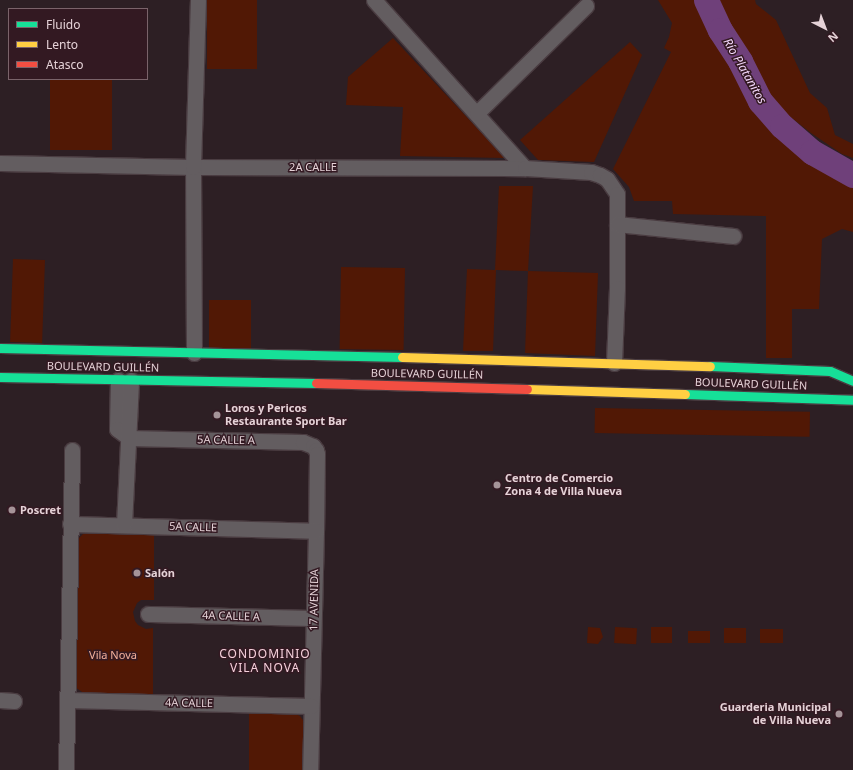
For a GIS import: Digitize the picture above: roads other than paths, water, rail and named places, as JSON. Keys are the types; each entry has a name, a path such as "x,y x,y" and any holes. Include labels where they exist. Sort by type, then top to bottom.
{"street":[{"path":"194,353 193,167 198,0"},
{"path":"374,0 525,168"},
{"path":"477,113 586,6"},
{"name":"2A CALLE","path":"0,163 193,167 525,168 591,172 607,179 617,194 618,224"},
{"path":"614,362 618,224 734,236"},
{"path":"0,348 614,362 830,371 853,381"},
{"name":"BOULEVARD GUILLÉN","path":"0,377 413,385 853,400"},
{"path":"124,380 123,434 127,441 124,525"},
{"name":"5A CALLE A","path":"123,434 303,442 313,446 317,454"},
{"path":"66,770 72,450"},
{"name":"17 AVENIDA","path":"310,770 317,454"},
{"name":"5A CALLE","path":"70,524 316,531"},
{"name":"4A CALLE A","path":"148,614 314,618"},
{"name":"4A CALLE","path":"67,700 311,706"}],"waterway":[{"name":"Río Platanitos","path":"706,0 720,30 740,61 760,101 782,126 812,152 853,175"}],"place":[{"name":"Loros y Pericos Restaurante Sport Bar","path":"217,415"},
{"name":"Centro de Comercio Zona 4 de Villa Nueva","path":"497,485"},
{"name":"Poscret","path":"12,510"},
{"name":"Salón","path":"137,573"},
{"name":"Guarderia Municipal de Villa Nueva","path":"839,714"}],"district":[{"name":"CONDOMINIO VILA NOVA","path":"265,661"}],"park label":[{"name":"Vila Nova","path":"113,655"}]}
